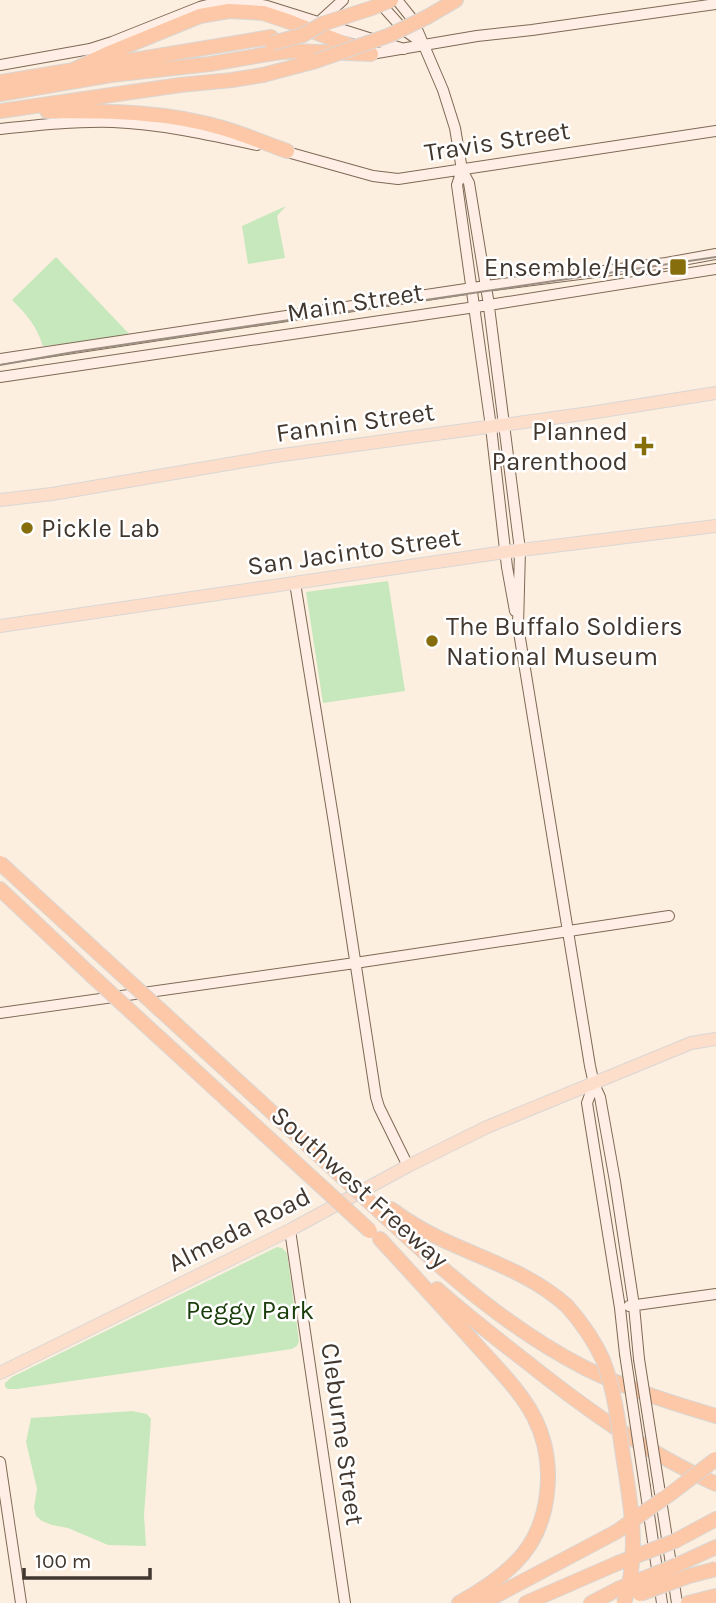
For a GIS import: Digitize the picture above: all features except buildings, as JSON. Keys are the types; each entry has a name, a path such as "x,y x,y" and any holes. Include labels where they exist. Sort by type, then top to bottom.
{"highway":[{"path":"0,82 303,36 321,23 394,0"},
{"path":"0,111 316,61 380,39 427,18 456,0"},
{"path":"75,69 200,16 229,10 263,13 371,54"},
{"path":"111,75 125,66 247,49 271,40"},
{"path":"0,96 111,75 293,51 371,54"},
{"path":"0,96 153,78 263,71"},
{"path":"0,111 119,111 168,116 224,128 287,151"},
{"name":"Southwest Freeway","path":"0,863 350,1184 390,1215 424,1252 470,1290 534,1338 587,1369 677,1405 716,1416"},
{"name":"Southwest Freeway","path":"0,889 375,1235 453,1303 595,1415 655,1454 716,1484"},
{"path":"0,899 91,975"},
{"path":"390,1215 541,1285 567,1306 586,1329 598,1349 610,1380 630,1501 633,1535 631,1573 626,1596"},
{"path":"375,1235 510,1383 533,1416 543,1443 548,1470 546,1498 540,1521 527,1548 516,1562 496,1579 459,1603"},
{"path":"482,1603 617,1532 716,1460"},
{"path":"673,1492 716,1466"},
{"path":"675,1541 716,1519"},
{"path":"526,1603 716,1525"},
{"path":"591,1603 626,1596 677,1565 716,1547"},
{"path":"610,1603 716,1569"},
{"path":"688,1603 716,1596"}],"main road":[{"name":"Fannin Street","path":"0,500 52,494 275,456 716,393"},
{"name":"San Jacinto Street","path":"0,626 505,552 716,526"},
{"name":"Almeda Road","path":"0,1373 290,1230 487,1127 691,1043 716,1039"}],"street":[{"path":"321,23 343,0"},
{"path":"376,0 404,30 423,44"},
{"path":"394,0 413,20 443,90 455,128 462,170 469,183 489,305 505,552 518,619"},
{"path":"0,65 90,49 213,3 249,2 267,6 404,49"},
{"path":"371,54 423,44 716,4"},
{"name":"Travis Street","path":"0,129 72,122 117,122 188,131 287,151 373,176 398,179 716,131"},
{"path":"462,170 457,186 471,288 520,550 518,619 594,1084 600,1097 604,1120 677,1603"},
{"name":"Main Street","path":"0,359 716,254"},
{"name":"Main Street","path":"0,377 716,269"},
{"path":"295,583 379,1107 408,1166"},
{"path":"0,1013 669,916"},
{"path":"594,1084 587,1103 620,1308 662,1603"},
{"name":"Cleburne Street","path":"290,1230 345,1603"},
{"path":"620,1308 716,1294"},
{"path":"0,1462 21,1603"}],"green space":[{"path":"286,206 277,216 285,258 248,264 242,226"},
{"path":"56,257 133,338 43,346 31,321 12,300"},
{"path":"388,581 405,691 323,703 306,592"},
{"name":"Peggy Park","path":"277,1247 287,1253 299,1341 292,1349 17,1389 5,1387 5,1383 12,1377"},
{"path":"132,1411 147,1414 151,1419 144,1515 146,1546 108,1545 68,1528 42,1521 36,1516 34,1507 37,1489 26,1442 31,1418"}],"tram line":[{"path":"0,365 716,257"}],"place":[{"name":"Ensemble/HCC","path":"678,267"},
{"name":"Planned Parenthood","path":"644,446"},
{"name":"Pickle Lab","path":"27,528"},
{"name":"The Buffalo Soldiers National Museum","path":"432,641"}]}
